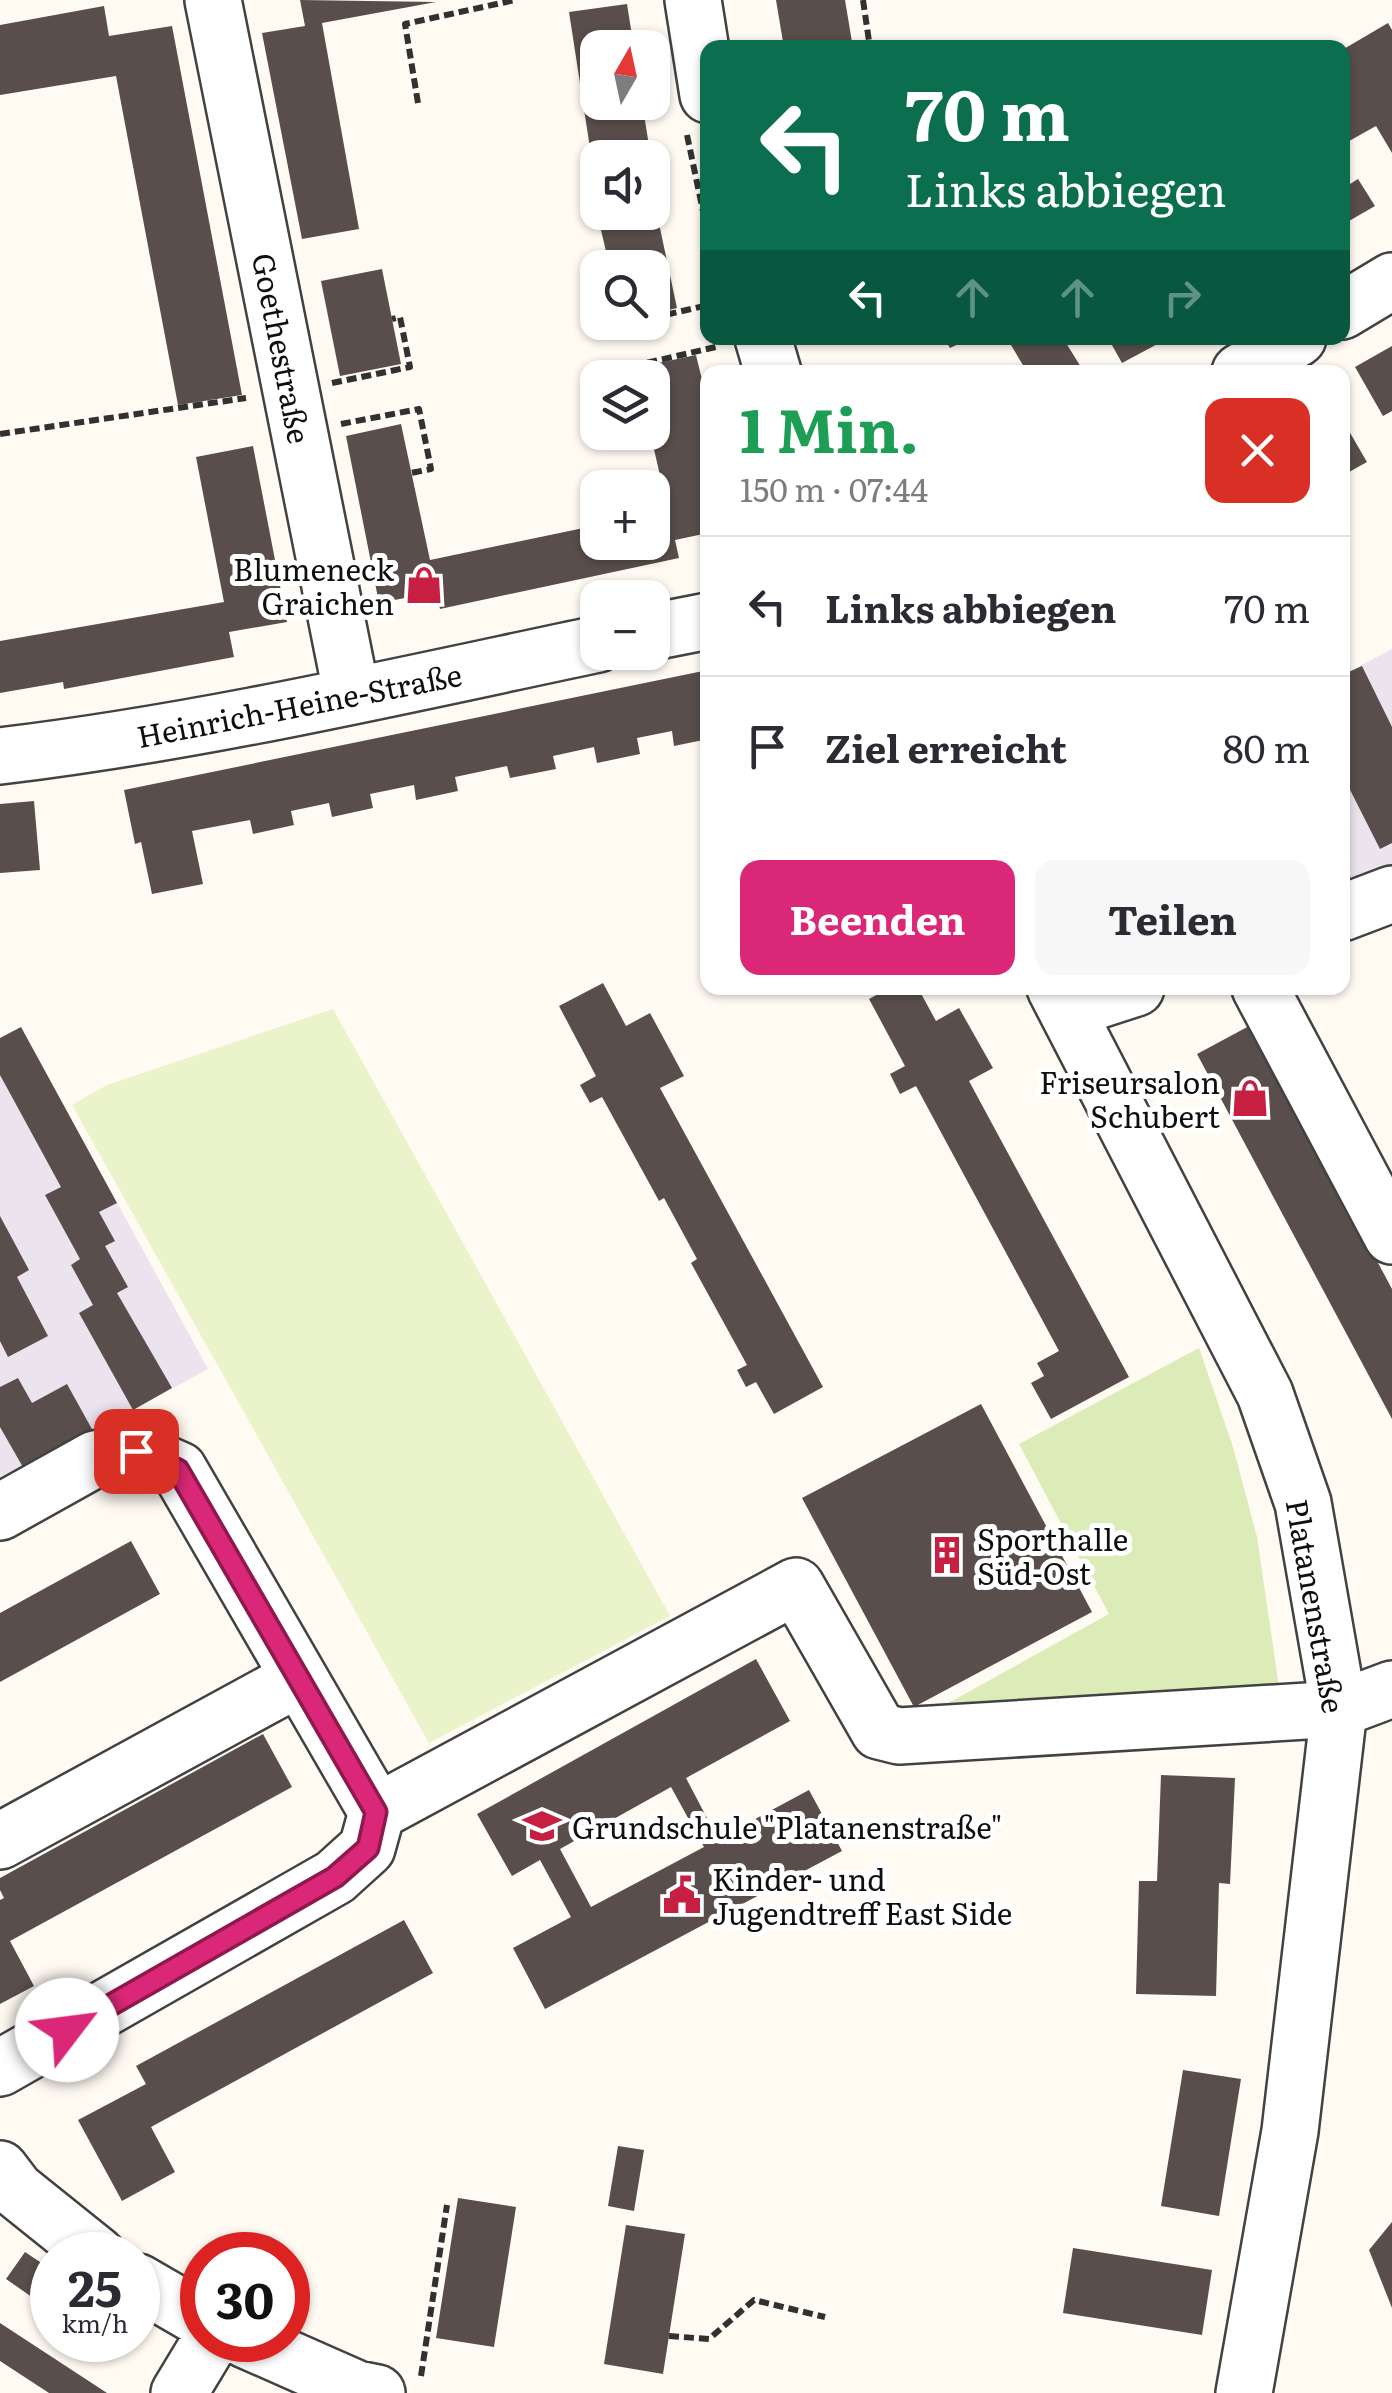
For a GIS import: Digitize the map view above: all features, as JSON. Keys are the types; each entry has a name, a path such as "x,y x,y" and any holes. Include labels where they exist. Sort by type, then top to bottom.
{"street":[{"name":"Goethestraße","path":"213,0 352,696"},
{"path":"693,0 700,44"},
{"path":"1350,306 1392,282"},
{"path":"1252,365 1286,345"},
{"path":"670,628 700,623"},
{"name":"Heinrich-Heine-Straße","path":"0,756 87,746 580,648"},
{"path":"1350,911 1392,894"},
{"path":"1062,999 1089,995"},
{"path":"1264,995 1392,1236"},
{"name":"Platanenstraße","path":"1062,999 1265,1394 1303,1503 1340,1709 1290,2130 1244,2393"},
{"path":"0,1512 95,1459 136,1451 178,1470 376,1812 368,1848 335,1877 0,2068"},
{"path":"376,1812 796,1586 879,1731 899,1736 1340,1709 1392,1689"},
{"path":"0,1841 299,1678"},
{"path":"0,2169 16,2190 69,2232"},
{"path":"179,2393 198,2362"},
{"path":"296,2362 357,2389 399,2386"}],"path":[{"path":"418,103 405,24 515,0"},
{"path":"863,0 869,40"},
{"path":"670,314 700,307"},
{"path":"296,412 410,366 400,317 392,319"},
{"path":"670,363 756,351"},
{"path":"0,434 296,412 419,409 431,468 411,473"},
{"path":"399,2386 448,2204"},
{"path":"669,2336 708,2339 754,2300 825,2317"}],"shaded area":[{"path":"1392,649 1392,873 1350,889 1350,671"},
{"path":"21,1027 208,1369 0,1482 0,1038"}],"green space":[{"path":"333,1009 670,1616 429,1743 72,1105 107,1085"},
{"path":"1199,1348 1233,1447 1257,1537 1280,1694 925,1716 1109,1614 1019,1444"}],"building":[{"path":"300,0 436,2 322,23 359,229 302,239 262,33 305,26"},
{"path":"776,0 845,0 852,40 783,40"},
{"path":"627,4 631,30 580,30 580,83 569,12"},
{"path":"104,6 109,36 172,26 242,395 178,405 116,76 0,95 0,25"},
{"path":"1388,23 1392,30 1392,153 1376,126 1350,141 1350,45"},
{"path":"586,120 645,120 648,140 589,140"},
{"path":"1358,179 1375,206 1350,220 1350,184"},
{"path":"601,230 660,230 665,250 606,250"},
{"path":"382,269 401,364 340,376 321,281"},
{"path":"670,275 677,308 670,310"},
{"path":"1011,345 1067,345 1080,365 1023,365"},
{"path":"1112,345 1156,345 1122,363"},
{"path":"1392,346 1392,411 1383,416 1355,367"},
{"path":"696,355 700,371 700,535 675,540 679,558 670,560 670,470 659,470 654,450 670,450 670,361"},
{"path":"401,424 430,560 580,529 580,560 670,560 440,609 436,592 379,603 346,436"},
{"path":"1350,433 1367,462 1350,472"},
{"path":"253,446 287,622 229,632 234,657 64,689 63,682 0,693 0,641 224,602 196,457"},
{"path":"1362,666 1392,727 1392,843 1380,849 1350,790 1350,671"},
{"path":"700,672 700,741 674,746 672,731 637,738 640,754 597,763 594,747 553,756 556,769 510,778 507,766 455,777 458,791 416,800 414,785 370,794 373,808 332,817 329,803 291,811 294,825 253,834 250,820 192,831 203,884 152,894 141,842 135,844 124,790"},
{"path":"34,801 40,870 0,873 0,804"},
{"path":"603,983 626,1026 650,1013 684,1076 660,1088 823,1387 774,1414 756,1382 746,1387 737,1370 747,1365 691,1263 697,1259 664,1198 659,1201 602,1097 590,1103 580,1085 596,1076 559,1006"},
{"path":"876,995 922,995 936,1021 959,1008 993,1068 969,1081 1129,1377 1051,1419 1031,1383 1044,1376 1037,1363 1059,1351 916,1086 900,1094 890,1074 905,1066 869,999"},
{"path":"1251,1025 1392,1289 1392,1419 1197,1054"},
{"path":"21,1027 117,1203 99,1212 115,1241 105,1246 128,1287 117,1293 172,1388 133,1410 79,1313 93,1305 71,1265 80,1259 45,1195 61,1187 0,1075 0,1038"},
{"path":"0,1216 29,1270 17,1277 48,1336 8,1357 0,1341"},
{"path":"18,1378 32,1403 67,1384 93,1431 24,1469 0,1427 0,1387"},
{"name":"Sporthalle Süd-Ost","path":"981,1404 1092,1612 914,1707 802,1498"},
{"path":"131,1541 160,1594 0,1682 0,1613"},
{"name":"Grundschule \"Platanenstraße\"","path":"756,1659 790,1721 686,1778 718,1839 809,1790 842,1851 545,2009 513,1948 571,1917 540,1860 512,1876 477,1814","holes":["671,1787 704,1847 591,1907 560,1849"]},
{"path":"263,1734 292,1787 10,1941 34,1986 0,2004 0,1900 4,1898 0,1878"},
{"path":"1161,1775 1235,1778 1230,1884 1219,1883 1216,1996 1136,1994 1139,1881 1157,1881"},
{"path":"404,1920 433,1973 151,2127 175,2172 122,2201 78,2120 146,2084 136,2066"},
{"path":"1183,2070 1241,2079 1219,2216 1161,2206"},
{"path":"618,2146 644,2150 634,2211 608,2206"},
{"path":"458,2198 516,2207 494,2347 436,2338"},
{"path":"1392,2222 1392,2308 1369,2250"},
{"path":"626,2225 685,2234 663,2374 604,2364"},
{"path":"1073,2248 1212,2270 1202,2335 1063,2313"},
{"path":"25,2252 30,2255 30,2296 6,2279"},
{"path":"0,2323 30,2343 30,2362 60,2362 107,2393 49,2393 0,2361"}],"place":[{"name":"Blumeneck Graichen","path":"424,585"},
{"name":"Friseursalon Schubert","path":"1250,1098"},
{"name":"Sporthalle Süd-Ost","path":"947,1555"},
{"name":"Grundschule \"Platanenstraße\"","path":"542,1826"},
{"name":"Kinder- und Jugendtreff East Side","path":"682,1895"}],"route":[{"path":"67,2030 335,1877 368,1848 376,1812 178,1470 136,1451"}]}
